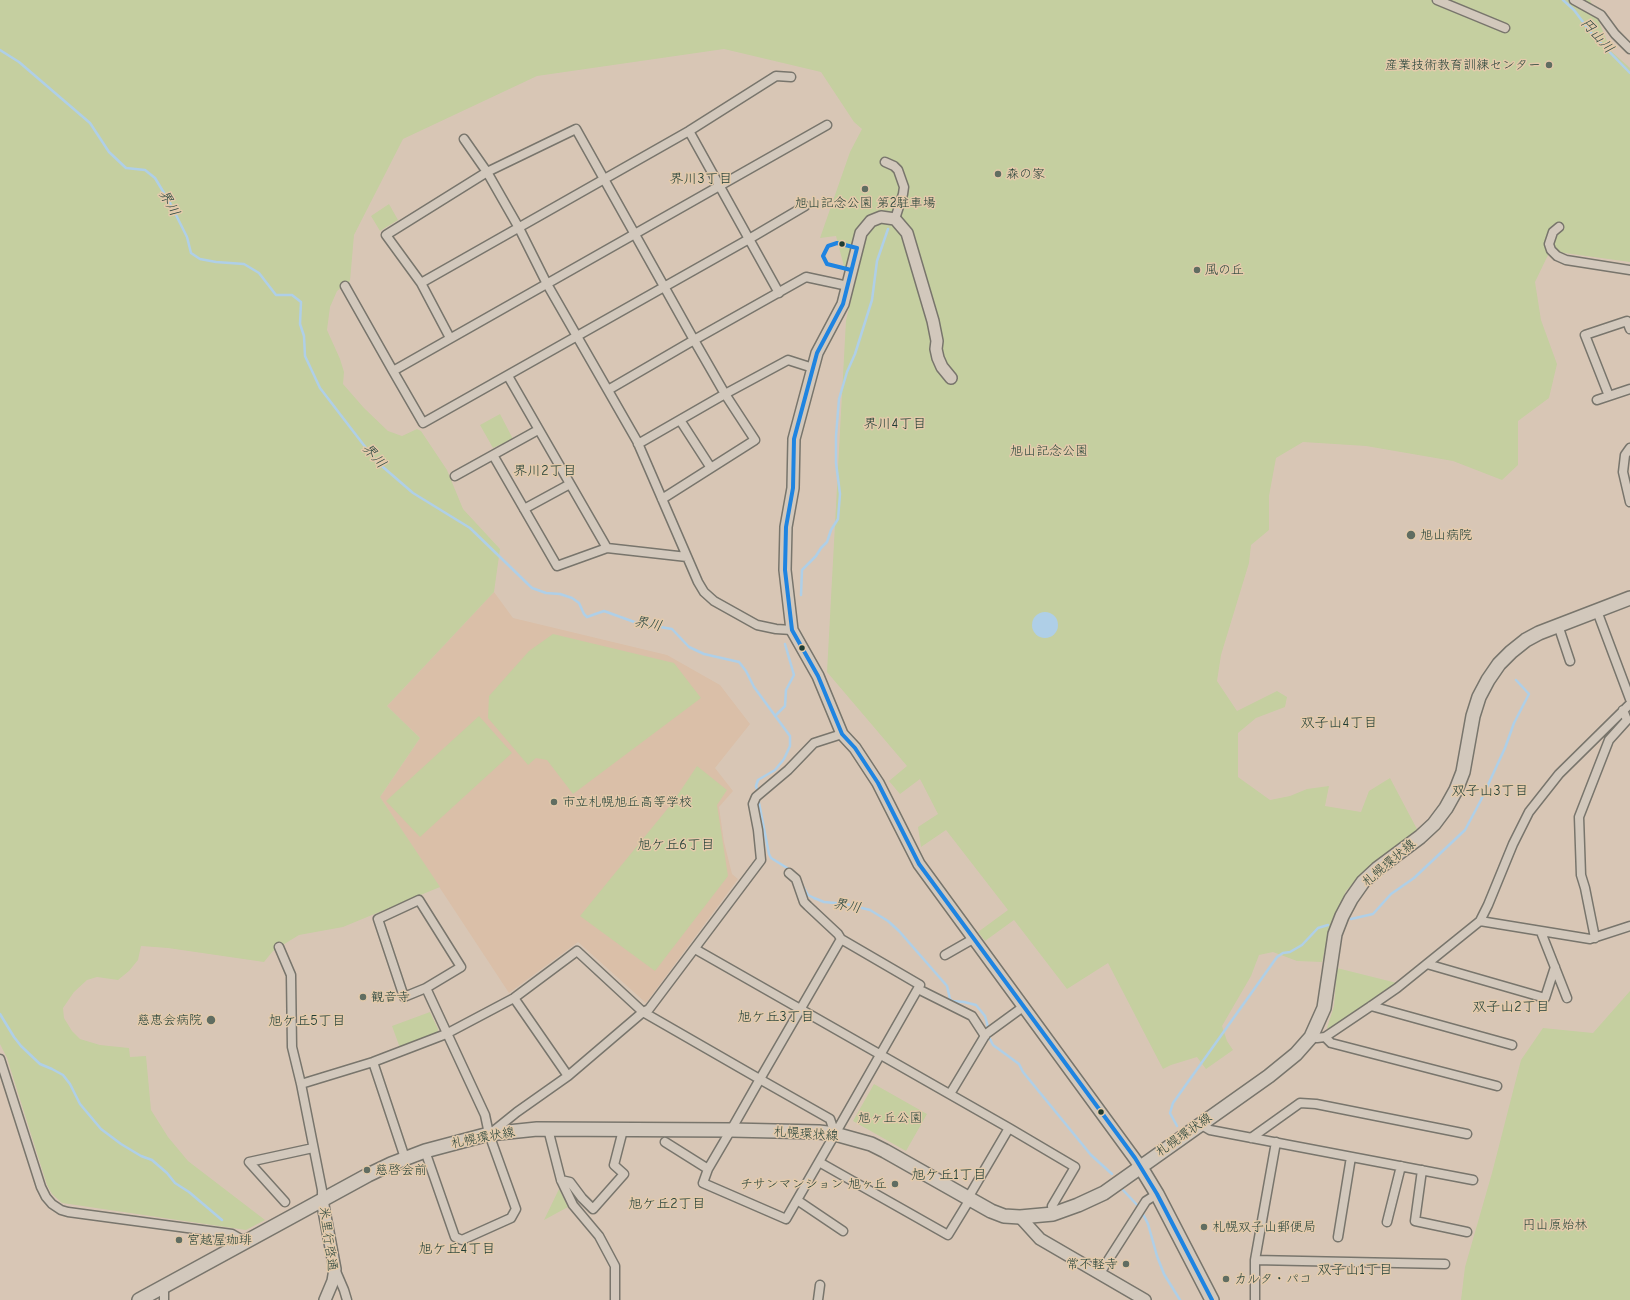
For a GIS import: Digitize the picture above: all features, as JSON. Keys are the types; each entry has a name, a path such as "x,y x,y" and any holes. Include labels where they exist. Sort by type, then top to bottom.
{"main road":[{"name":"札幌環状線","path":"139,1300 368,1175 405,1158 425,1151 489,1134 548,1129 819,1132 855,1139 878,1147 969,1199 1004,1216 1020,1217 1052,1214 1078,1205 1104,1192 1283,1066 1296,1054 1311,1037 1324,1008 1335,934 1351,899 1364,882 1377,869 1420,837 1434,824 1446,808 1456,790 1463,772 1473,716 1479,697 1499,664 1526,640 1558,625 1630,598"},
{"path":"1140,1166 1157,1194 1212,1300"}],"street":[{"path":"1437,0 1506,28"},
{"path":"1574,0 1600,15 1615,34 1630,49"},
{"path":"421,283 689,131 776,76 791,77"},
{"path":"393,371 719,185 828,125"},
{"path":"450,338 421,283 386,235 487,172 576,129 725,394 755,440 662,499"},
{"path":"689,131 779,292"},
{"path":"464,139 487,172 519,228 547,284 638,444 687,557 704,592 714,601 757,625 776,629 792,630"},
{"path":"885,162 894,166 898,170 902,180 903,194 895,219"},
{"path":"345,286 423,423 805,206"},
{"path":"951,378 942,367 938,358 936,349 937,341 933,321 908,233 895,219 881,217 871,221 861,232 843,304 824,339 813,368 794,439 793,488 786,527 785,570 792,630 818,676 842,734 855,748 878,783 919,864 1140,1166"},
{"path":"1559,227 1553,232 1549,244 1551,250 1557,256 1566,260 1630,270"},
{"path":"608,390 806,277 848,286"},
{"path":"1609,396 1585,335 1627,321 1630,329"},
{"path":"638,444 788,360 813,368"},
{"path":"508,376 607,548"},
{"path":"1597,400 1630,389"},
{"path":"680,420 711,468"},
{"path":"455,476 538,430"},
{"path":"1630,448 1625,455 1623,472 1630,502"},
{"path":"493,455 557,566 607,548 687,557"},
{"path":"524,509 570,484"},
{"path":"1597,611 1630,699"},
{"path":"1558,625 1570,661"},
{"path":"1311,1037 1317,1038 1325,1036 1371,1006 1427,964 1480,921 1513,844 1529,812 1559,774 1630,704"},
{"path":"1595,938 1581,875 1579,817 1609,740 1627,720 1623,710"},
{"path":"489,1134 568,1076 643,1012 649,1009 761,860 758,830 753,804 756,797 788,770 814,743 842,734"},
{"path":"789,873 796,880 804,902 838,934 841,939 920,985 786,1219 703,1183 708,1170 841,939"},
{"path":"419,900 461,967 426,988 404,997 378,919 419,900"},
{"path":"1480,921 1541,932 1595,938 1630,926"},
{"path":"1541,932 1567,998"},
{"path":"945,955 973,939"},
{"path":"279,947 291,975 292,1047 301,1084 322,1190 322,1200"},
{"path":"695,949 1075,1167 1052,1206 1052,1214"},
{"path":"301,1084 373,1062 446,1034 514,998 577,951 643,1012 830,1119 835,1134"},
{"path":"1427,964 1545,998 1555,966"},
{"path":"425,1151 455,1237 462,1240 511,1218 516,1209 489,1134 485,1115 446,1034 426,988"},
{"path":"918,989 972,1016 985,1036"},
{"path":"514,998 568,1076"},
{"path":"1371,1006 1512,1045"},
{"path":"950,1094 985,1036 1023,1007"},
{"path":"1325,1036 1331,1043 1497,1086"},
{"path":"0,1059 42,1187 46,1198 52,1204 61,1210 68,1212 232,1234 246,1242"},
{"path":"373,1062 405,1158"},
{"path":"1251,1138 1300,1103 1316,1104 1467,1134"},
{"path":"1200,1124 1210,1130 1472,1180"},
{"path":"819,1162 948,1235 1009,1128"},
{"path":"548,1129 561,1180 573,1206 599,1236 614,1266 615,1300"},
{"path":"561,1180 570,1182 582,1198 593,1209 624,1174 614,1165 623,1130"},
{"path":"665,1142 708,1170"},
{"path":"1255,1300 1255,1260 1276,1142"},
{"path":"285,1202 249,1162 313,1148"},
{"path":"1338,1237 1351,1157"},
{"path":"1387,1222 1401,1166"},
{"path":"1422,1170 1415,1221 1467,1232"},
{"path":"1100,1273 1146,1201 1157,1194"},
{"name":"米里行啓通","path":"322,1200 335,1269 333,1281 325,1300"},
{"path":"797,1200 843,1231"},
{"path":"1020,1217 1040,1239 1145,1300"},
{"path":"1255,1260 1445,1264"},
{"path":"335,1269 347,1300"},
{"path":"818,1300 820,1285"},
{"path":"164,1286 164,1300"}],"shaded area":[{"name":"市立札幌旭丘高等学校","path":"494,592 513,618 667,655 720,685 750,724 715,768 733,791 719,807 724,842 732,874 738,879 646,1003 578,942 509,993 380,797 420,738 387,706"}],"green space":[{"name":"旭山記念公園","path":"0,0 1590,0 1611,51 1630,68 1630,262 1550,251 1535,282 1541,320 1557,364 1549,398 1518,421 1518,465 1502,480 1453,461 1366,446 1303,442 1276,458 1269,496 1269,530 1251,545 1249,563 1221,655 1217,681 1237,711 1277,691 1287,697 1285,707 1256,718 1238,733 1238,777 1270,800 1290,796 1307,789 1329,786 1325,806 1361,812 1369,791 1390,778 1418,831 1369,867 1346,891 1330,927 1322,962 1297,961 1273,952 1259,955 1251,976 1222,1026 1227,1041 1233,1050 1206,1069 1197,1057 1163,1069 1108,963 1067,989 1014,920 985,941 978,932 1008,910 946,830 921,847 918,827 938,814 920,779 900,794 889,781 907,766 827,672 846,320 852,297 836,236 820,238 850,152 862,129 854,122 821,72 724,49 537,76 403,139 354,235 350,281 337,291 330,307 327,330 344,372 343,384 364,408 388,431 402,436 417,429 421,431 447,470 463,509 500,549 494,592 387,706 420,738 380,797 440,887 343,927 299,935 273,951 264,962 168,948 141,946 138,960 129,971 118,980 97,977 87,980 74,992 63,1008 64,1018 72,1031 80,1039 100,1045 129,1048 130,1057 146,1056 151,1110 168,1137 188,1161 265,1220 246,1230 62,1203 52,1194 47,1185 7,1058 0,1044"},
{"path":"389,204 398,220 380,231 371,216"},
{"path":"500,414 513,439 493,448 480,425"},
{"path":"553,634 674,663 701,698 573,794 547,760 536,758 528,765 488,718 489,696 529,651"},
{"path":"479,716 512,753 420,837 386,801"},
{"path":"697,766 727,790 717,805 728,876 655,971 580,916 673,802"},
{"path":"1337,968 1397,983 1329,1030 1327,1028 1334,1006"},
{"name":"円山原始林","path":"1630,991 1630,1300 1461,1300 1465,1267 1492,1173 1521,1060 1543,1028 1593,1033"},
{"path":"430,1012 438,1029 437,1034 400,1048 392,1026"},
{"name":"旭ヶ丘公園","path":"874,1084 927,1114 906,1151 853,1121"},
{"path":"559,1189 568,1207 544,1220"}],"water":[{"path":"1045,612 1054,616 1058,625 1054,634 1045,638 1036,634 1032,625 1036,616"}],"waterway":[{"name":"円山川","path":"1563,0 1574,10 1592,34 1630,73"},
{"name":"界川","path":"0,50 19,62 90,123 109,152 126,168 145,170 155,178 170,203 187,237 191,253 200,259 244,264 259,273 276,295 292,295 301,302 300,324 304,336 305,356 320,388 376,461 413,493 470,528 532,588 546,593 560,594 572,598 579,603 587,617 604,611 637,623 672,629 689,647 704,654 739,662 746,671 754,687 790,736 790,746 784,759 775,770 758,780 756,786 757,789"},
{"path":"801,595 802,570 827,542 831,530 838,519 840,494 836,463 836,436 839,399 872,300 877,261 888,229"},
{"path":"775,716 785,706 786,690 794,675 785,644"},
{"path":"1351,919 1373,914 1391,894 1414,878 1465,830 1481,800 1505,748 1514,723 1529,694 1516,680"},
{"name":"界川","path":"759,803 769,854 771,858 792,871"},
{"name":"界川","path":"802,885 808,895 814,898 824,902 846,904 870,910 888,921 899,931 947,986 950,999 952,1001 976,1005 985,1016 988,1027"},
{"path":"1177,1126 1170,1113 1173,1103 1277,957 1302,945 1318,928 1328,925"},
{"path":"0,1014 21,1046 40,1064 63,1075 70,1084 80,1104 101,1129 121,1144 141,1156 152,1160 167,1173 175,1183 189,1192 222,1220"},
{"name":"界川","path":"989,1037 993,1045 1019,1064 1023,1072 1091,1155 1112,1174"},
{"name":"界川","path":"1123,1190 1138,1206"},
{"name":"界川","path":"1142,1212 1148,1224 1164,1274 1180,1300"}],"transit line":[{"path":"851,270 827,264 823,256 828,246 837,243 857,248 843,304 817,353 794,439 793,488 786,527 785,570 792,630 818,676 842,734 855,748 878,783 919,864 1135,1158 1157,1194 1212,1300"}],"place":[{"name":"産業技術教育訓練センター","path":"1549,65"},
{"name":"森の家","path":"998,174"},
{"name":"旭山記念公園 第2駐車場","path":"865,189"},
{"name":"風の丘","path":"1197,270"},
{"name":"旭山病院","path":"1411,535"},
{"name":"市立札幌旭丘高等学校","path":"554,802"},
{"name":"観音寺","path":"363,997"},
{"name":"慈恵会病院","path":"211,1020"},
{"name":"慈啓会前","path":"367,1170"},
{"name":"チサンマンション 旭ヶ丘","path":"895,1184"},
{"name":"札幌双子山郵便局","path":"1204,1227"},
{"name":"宮越屋珈琲","path":"179,1240"},
{"name":"常不軽寺","path":"1126,1264"},
{"name":"カルタ・パコ","path":"1226,1279"}],"district":[{"name":"界川3丁目","path":"701,179"},
{"name":"界川4丁目","path":"895,424"},
{"name":"界川2丁目","path":"545,471"},
{"name":"双子山4丁目","path":"1339,723"},
{"name":"双子山3丁目","path":"1490,791"},
{"name":"旭ケ丘6丁目","path":"676,845"},
{"name":"双子山2丁目","path":"1511,1007"},
{"name":"旭ケ丘3丁目","path":"776,1017"},
{"name":"旭ケ丘5丁目","path":"307,1021"},
{"name":"旭ケ丘1丁目","path":"949,1175"},
{"name":"旭ケ丘2丁目","path":"667,1204"},
{"name":"旭ケ丘4丁目","path":"457,1249"},
{"name":"双子山1丁目","path":"1355,1270"}]}
